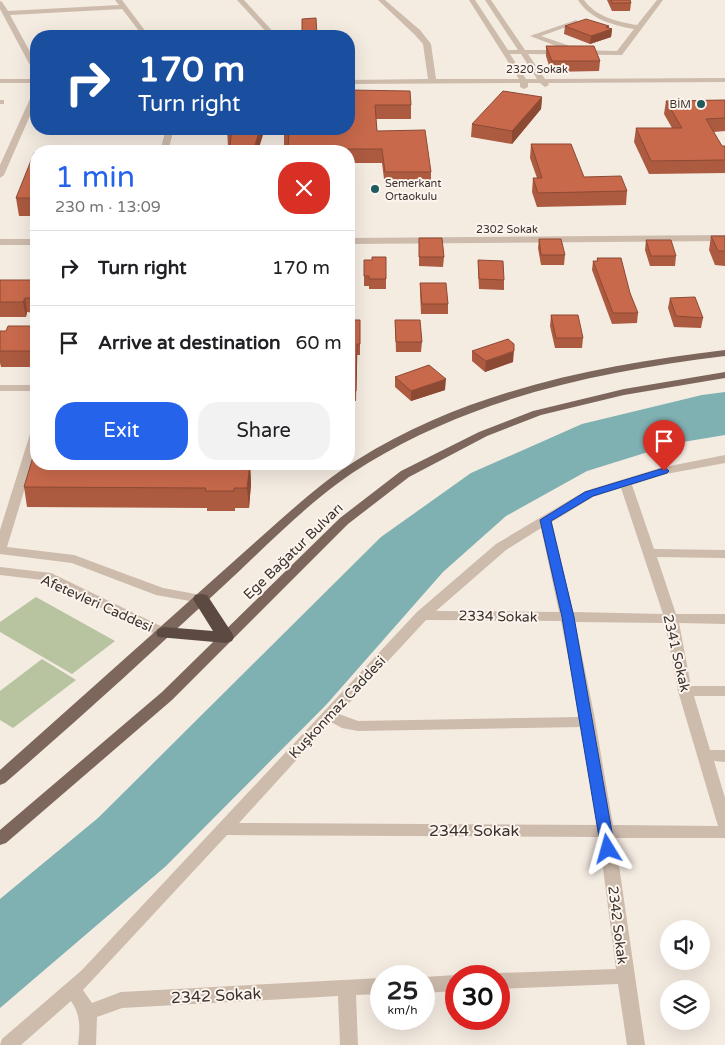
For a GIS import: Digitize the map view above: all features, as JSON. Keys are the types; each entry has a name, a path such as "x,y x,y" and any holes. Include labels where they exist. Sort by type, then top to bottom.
{"highway":[{"path":"201,599 226,637"},
{"path":"164,633 226,637"}],"main road":[{"name":"Ege Bağatur Bulvarı","path":"355,466 426,427 506,396 591,374 690,356 725,352"},
{"name":"Ege Bağatur Bulvarı","path":"0,839 167,696 344,521 405,474 483,434 537,413 624,392 725,375"},
{"name":"Ege Bağatur Bulvarı","path":"0,780 302,508 350,470"}],"street":[{"path":"118,0 141,30"},
{"path":"240,0 268,30"},
{"path":"381,0 417,32 427,44 432,81"},
{"path":"472,0 506,52 524,84"},
{"path":"488,0 543,84"},
{"path":"581,0 584,6 615,24 638,27"},
{"path":"506,52 619,53 649,8 660,0"},
{"path":"0,3 30,58"},
{"path":"6,13 123,7"},
{"path":"576,22 534,36 580,52"},
{"name":"2320 Sokak","path":"543,84 725,80"},
{"path":"0,81 30,81"},
{"name":"2320 Sokak","path":"355,82 432,81 524,84"},
{"name":"2320 Sokak","path":"355,87 543,84 725,87"},
{"path":"0,87 30,87"},
{"path":"0,175 30,108"},
{"name":"2302 Sokak","path":"355,241 725,238"},
{"path":"0,242 30,242"},
{"path":"0,388 30,388"},
{"path":"0,550 30,453"},
{"name":"Kuşkonmaz Caddesi","path":"8,1045 88,975 422,615 501,547 589,494 664,471 725,459"},
{"name":"2341 Sokak","path":"625,483 671,618 685,691 725,824"},
{"name":"2342 Sokak","path":"545,520 568,617 606,831 624,976 636,1045"},
{"name":"Afetevleri Caddesi","path":"0,550 74,560 161,592 201,599"},
{"path":"649,554 725,554"},
{"name":"Afetevleri Caddesi","path":"0,571 46,576 164,633"},
{"name":"2334 Sokak","path":"422,615 725,619"},
{"path":"685,691 725,691"},
{"path":"330,715 338,721 358,726 586,722"},
{"path":"704,755 725,756"},
{"name":"2344 Sokak","path":"224,829 725,832"},
{"name":"2342 Sokak","path":"510,981 624,976"},
{"name":"2342 Sokak","path":"88,1013 121,1000 370,987"},
{"path":"347,988 348,1045"},
{"path":"72,989 83,1002 88,1013 87,1045"}],"green space":[{"path":"36,597 115,641 72,674 0,632 0,622"},
{"path":"42,659 76,680 13,728 0,720 0,691"}],"water":[{"path":"725,392 725,435 677,443 587,471 506,516 443,572 326,705 166,866 0,1008 0,899 98,818 381,537 471,473 582,424 702,395"}],"building":[{"path":"611,0 630,0 631,3 612,3"},
{"path":"316,18 317,30 302,30 302,19"},
{"path":"586,19 609,26 606,27 612,29 591,36 565,26"},
{"path":"546,46 594,46 600,61 552,61"},
{"path":"355,90 410,91 411,105 375,105 377,131 425,130 431,172 385,172 382,149 355,149 355,145 288,145 289,135 355,135"},
{"path":"503,91 542,97 512,131 472,124"},
{"path":"725,100 725,118 706,119 722,146 725,146 725,160 651,161 636,128 682,128 666,101"},
{"path":"231,135 258,135 255,145 230,145"},
{"path":"531,144 571,144 584,177 621,176 627,191 538,193 533,178 542,178"},
{"path":"30,163 30,198 16,198"},
{"path":"711,236 725,236 725,251 718,251"},
{"path":"419,238 442,238 444,257 419,257"},
{"path":"539,239 561,239 565,255 541,255"},
{"path":"646,240 671,240 676,256 651,256"},
{"path":"372,257 386,257 386,279 369,279 369,276 364,276 364,260 372,260"},
{"path":"597,258 621,258 630,293 638,313 613,313 593,261 598,261"},
{"path":"478,260 503,261 504,280 479,279"},
{"path":"0,280 30,280 30,298 25,298 23,302 0,302"},
{"path":"420,283 446,283 448,304 422,304"},
{"path":"695,297 703,318 676,316 670,298"},
{"path":"551,315 578,315 583,338 556,338"},
{"path":"355,320 360,320 360,344 357,344 356,391"},
{"path":"395,320 420,320 422,342 396,342"},
{"path":"8,326 30,326 30,351 0,351 0,331 6,331"},
{"path":"508,339 514,344 514,351 486,361 472,351"},
{"path":"429,365 446,379 411,391 395,377"},
{"path":"30,467 30,470 249,470 247,488 234,488 234,491 205,491 206,488 24,487"}],"place":[{"name":"BİM","path":"701,104"},
{"name":"Semerkant Ortaokulu","path":"375,189"}],"route":[{"path":"608,849 568,617 545,520 589,494 664,471"}]}
